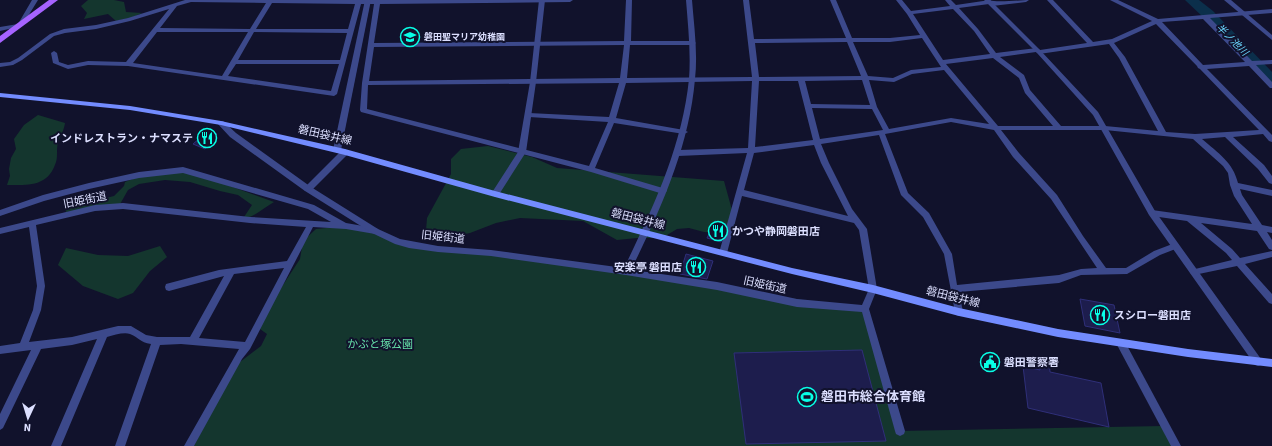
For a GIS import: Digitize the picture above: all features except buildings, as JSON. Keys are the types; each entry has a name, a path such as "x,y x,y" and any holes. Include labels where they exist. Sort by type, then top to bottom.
{"main road":[{"path":"0,40 54,0"},
{"name":"磐田袋井線","path":"0,95 130,108 221,123 341,151 495,194 792,271 873,289 959,312 1058,333 1272,363"}],"street":[{"path":"0,29 20,26 35,0"},
{"path":"0,65 11,64 20,59 52,35 64,31 96,27 130,19 178,2 191,0 377,2 418,0 570,0"},
{"path":"495,194 522,152 529,115 542,0"},
{"path":"591,169 613,120 623,80 627,43 629,0"},
{"path":"626,272 645,233 663,190 678,153 684,132 692,79 690,0"},
{"path":"723,253 751,150 756,79 746,0"},
{"path":"833,0 865,78 905,195 926,215 948,254 959,312"},
{"path":"899,0 911,13 924,36 944,65 996,128 1016,155 1054,197 1104,272"},
{"path":"948,0 976,30 994,56 1022,77 1027,91 1058,128"},
{"path":"911,13 957,8 990,2 1026,0"},
{"path":"1050,0 1091,44"},
{"path":"1114,0 1157,21 1272,140"},
{"path":"1227,0 1272,38"},
{"path":"308,188 341,151 368,1"},
{"path":"128,64 178,2"},
{"path":"224,78 250,31 269,2"},
{"path":"54,53 56,63 68,67 88,63 128,64 334,94 358,2"},
{"path":"377,2 372,45 365,83 363,110 591,169 663,190"},
{"path":"990,2 1087,102 1105,128 1152,212 1258,362"},
{"path":"365,83 801,78 865,78 894,80 911,72 994,56 1110,42 1157,21 1272,11"},
{"path":"1206,17 1272,86"},
{"path":"154,30 350,31"},
{"path":"752,41 890,40 924,36"},
{"path":"1110,42 1122,57 1163,133"},
{"path":"372,45 692,43"},
{"path":"233,62 342,62"},
{"path":"1200,67 1272,62"},
{"path":"801,78 817,142 835,186 863,230 873,289 865,309 900,431"},
{"path":"808,106 874,106"},
{"path":"529,115 613,120 684,132"},
{"path":"678,153 751,150 817,142 950,120 996,128 1105,128 1195,137 1263,132"},
{"path":"221,123 233,135 308,188 375,231"},
{"path":"1227,135 1261,167 1272,181"},
{"path":"1195,137 1226,164 1232,173 1238,196 1272,247"},
{"path":"0,213 43,198 89,186 139,175 183,170 311,207 346,226"},
{"path":"1234,185 1272,193"},
{"path":"740,192 857,221"},
{"name":"旧姫街道","path":"0,231 95,208 123,206 250,220 346,226 375,231 398,242 409,245 491,253 626,272 717,286 797,303 865,309"},
{"path":"1152,212 1272,230"},
{"path":"1188,218 1229,251 1272,300"},
{"path":"23,347 37,310 41,286 32,223"},
{"path":"189,446 239,356 247,346 311,224"},
{"path":"954,289 1059,279 1081,272 1127,271 1157,253 1175,246"},
{"path":"1194,272 1272,254"},
{"path":"169,287 219,273 290,264"},
{"path":"192,341 232,271"},
{"path":"0,350 72,341 104,332 118,330 131,330 144,339 157,341 192,341 247,346"},
{"path":"56,446 104,332"},
{"path":"120,446 157,341"},
{"path":"1121,343 1176,446"},
{"path":"0,425 38,345"}],"green space":[{"path":"88,0 114,0 124,2 126,12 142,13 116,21 108,14 84,19 87,13 81,6"},
{"path":"38,115 65,123 58,143 57,160 48,176 37,183 7,185 10,176 9,169 11,158 16,149 14,139 24,125"},
{"path":"488,146 532,157 557,168 724,181 735,221 734,234 704,232 689,228 677,229 662,238 617,240 583,221 520,218 496,223 470,233 441,239 426,231 427,218 451,174 451,159 461,149"},
{"path":"179,171 194,173 274,202 242,220 252,205 238,195 190,182 165,180 139,184 128,190 119,206 66,212 65,208 114,196 124,186 125,182 146,174"},
{"name":"かぶと塚公園","path":"346,226 393,239 403,244 600,268 727,289 865,309 900,431 1163,426 1174,446 194,446 236,365 261,346 267,334 260,329 264,314 300,259 303,241 316,229"},
{"path":"160,246 167,257 150,271 133,293 118,299 83,286 58,265 66,248 98,255 128,256"}],"waterway":[{"name":"半ノ池川","path":"1191,0 1208,14 1272,80"}],"place":[{"name":"磐田聖マリア幼稚園","path":"410,37"},
{"name":"インドレストラン・ナマステ","path":"207,138"},
{"name":"かつや静岡磐田店","path":"718,231"},
{"name":"安楽亭 磐田店","path":"696,267"},
{"name":"スシロー磐田店","path":"1100,315"},
{"name":"磐田警察署","path":"990,362"},
{"name":"磐田市総合体育館","path":"807,397"}]}
